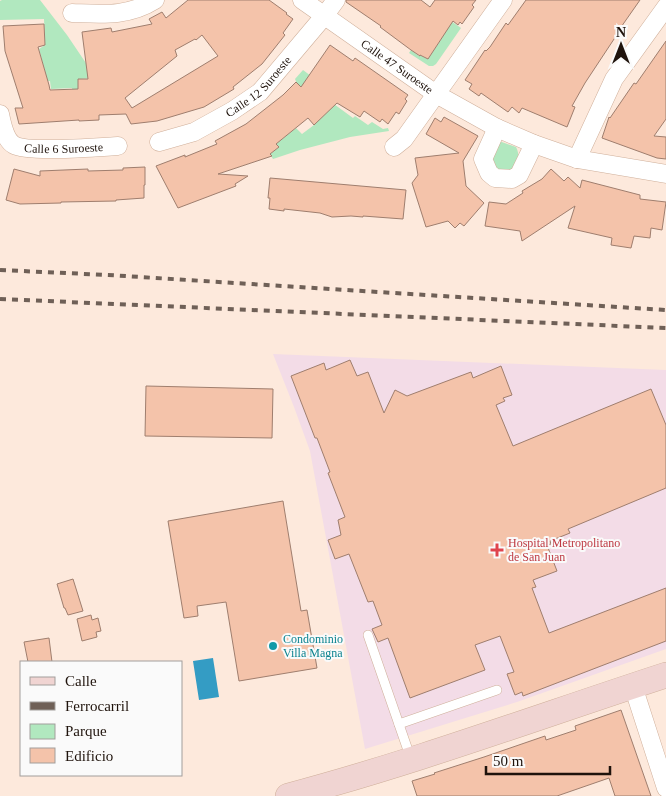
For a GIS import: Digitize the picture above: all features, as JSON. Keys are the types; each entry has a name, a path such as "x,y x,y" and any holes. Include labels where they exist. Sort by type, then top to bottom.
{"main road":[{"path":"288,796 495,733 666,675"}],"street":[{"path":"72,13 109,14 127,12 146,6 155,0"},
{"name":"Calle 47 Suroeste","path":"302,0 436,94 497,128 576,159 666,174"},
{"name":"Calle 12 Suroeste","path":"158,142 194,132 232,111 260,92 336,0"},
{"path":"394,147 404,140 503,0"},
{"path":"576,159 614,79 666,7"},
{"name":"Calle 6 Suroeste","path":"0,114 5,134 14,145 30,149 118,146"},
{"path":"497,128 483,159 489,173 495,178 512,179 519,175 534,144"},
{"path":"633,686 666,788"}],"lane":[{"path":"368,635 412,759"},
{"path":"399,724 497,690"}],"shaded area":[{"name":"Hospital Metropolitano de San Juan","path":"273,354 666,370 666,649 517,702 365,749 310,451"}],"green space":[{"path":"40,0 67,35 96,78 78,79 79,119 73,119 72,88 51,89 50,81 36,82 36,79 46,75 39,49 45,45 44,19 0,20 0,1"},
{"path":"438,12 461,28 436,64 429,66 409,53 411,50 419,56 428,59 442,38"},
{"path":"303,70 311,76 327,99 353,118 355,116 368,125 372,122 383,129 388,128 389,131 350,137 273,159 270,154 279,147 276,144 296,128 302,134 314,125 295,79"},
{"path":"499,141 516,147 518,154 517,162 512,171 504,174 491,165 495,147"}],"water":[{"path":"213,658 219,697 199,700 193,661"}],"building":[{"path":"188,0 269,0 293,19 283,33 285,35 262,64 233,87 234,89 204,107 157,121 131,124 126,114 99,115 99,120 19,124 15,108 23,108 5,51 3,26 44,24 45,45 38,47 50,90 78,89 78,79 88,79 82,32 111,28 112,32 152,24 149,19 162,12 166,18","holes":["202,35 218,56 132,108 125,98 177,56 175,50"]},
{"path":"346,0 421,0 430,7 435,0 476,0 472,5 474,7 462,24 460,22 458,25 453,21 428,59 411,50 346,2"},
{"path":"526,0 640,0 585,83 572,106 575,107 567,127 522,108 519,113 512,107 508,112 481,93 479,96 469,89 472,84 465,80 485,50 490,47 506,23 508,25"},
{"path":"666,41 666,119 654,136 666,137 666,159 657,158 602,138 609,117 634,83 636,84"},
{"path":"330,45 353,61 355,58 408,95 405,99 407,101 399,114 396,112 388,124 382,119 380,122 364,111 360,117 337,103 314,125 308,118 276,144 279,147 270,154 272,156 218,174 248,176 235,184 236,186 178,208 156,166 217,144 215,141 246,124 283,95 296,82 301,87"},
{"path":"444,117 478,136 463,161 466,186 484,203 464,226 460,223 455,228 448,221 426,227 412,183 418,175 415,158 459,153 426,134 435,118 441,122"},
{"path":"145,167 144,198 116,201 20,204 6,200 14,169 40,176 40,171 123,170 123,168"},
{"path":"551,169 564,181 568,177 580,188 582,180 640,195 640,199 666,202 662,230 651,228 650,238 634,236 631,248 611,245 612,238 568,228 575,206 522,241 520,231 485,226 489,202 506,204 523,193 522,191 542,179"},
{"path":"270,178 406,190 403,219 363,216 332,217 320,213 269,209"},
{"name":"Hospital Metropolitano de San Juan","path":"350,360 357,376 368,372 384,413 395,390 407,396 471,372 473,378 501,366 512,395 503,398 505,401 496,405 513,446 651,389 666,425 666,488 568,529 570,533 550,541 551,544 547,545 557,571 533,580 536,587 532,588 549,633 666,588 666,641 523,696 522,692 515,695 507,674 514,672 500,636 475,645 485,670 410,698 388,638 378,642 372,629 382,625 373,601 368,602 349,554 335,559 328,540 341,535 338,520 345,517 317,438 315,438 291,376 324,363 326,370"},
{"path":"146,386 273,389 272,438 145,436"},
{"path":"283,501 301,611 307,610 317,668 239,681 226,602 197,606 198,616 184,618 168,521"},
{"path":"73,579 83,611 68,615 57,584"},
{"path":"91,615 92,620 98,618 101,631 96,632 97,637 82,641 77,619"},
{"path":"49,638 52,661 28,661 24,642"},
{"path":"621,710 651,796 615,796 609,778 557,796 417,796 412,781 545,736 546,740 576,730 575,726"}],"railway":[{"path":"0,270 666,310"},
{"path":"0,299 666,328"}],"place":[{"name":"Hospital Metropolitano de San Juan","path":"497,550"},
{"name":"Condominio Villa Magna","path":"273,646"}]}
